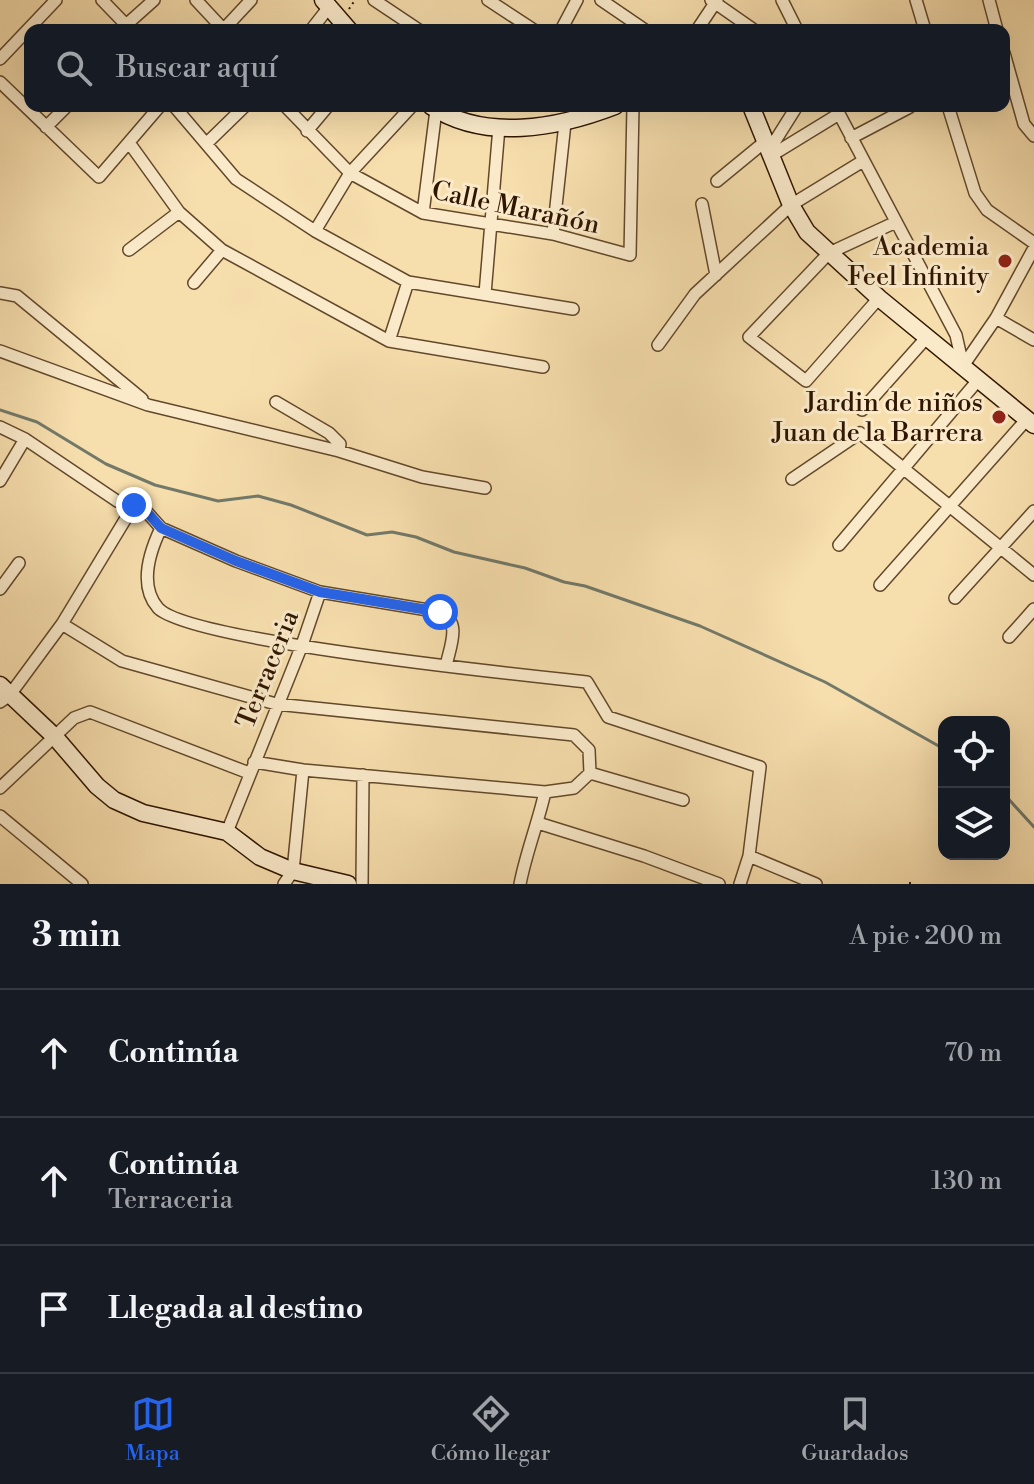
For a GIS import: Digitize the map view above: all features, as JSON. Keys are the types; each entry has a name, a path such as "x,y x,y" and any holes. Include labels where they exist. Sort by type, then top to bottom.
{"street":[{"path":"33,24 56,0"},
{"path":"102,0 126,24"},
{"path":"132,24 154,0"},
{"path":"196,0 218,24"},
{"path":"229,24 251,0"},
{"path":"374,0 410,24"},
{"path":"488,0 525,24"},
{"path":"564,24 577,0"},
{"path":"601,0 636,24"},
{"path":"782,0 794,24"},
{"path":"916,0 923,24"},
{"path":"989,0 995,24"},
{"path":"701,24 714,1 746,24"},
{"path":"314,24 326,4 344,24"},
{"path":"0,59 24,34"},
{"path":"1010,74 1024,124 1034,136"},
{"path":"0,82 24,105"},
{"path":"31,112 99,177 155,112"},
{"path":"46,127 61,112"},
{"path":"179,112 236,179 315,231 408,282 573,309"},
{"path":"207,143 239,112"},
{"name":"Calle Marañón","path":"290,112 350,173 423,213 553,234 630,255 633,112"},
{"path":"307,131 323,112"},
{"path":"315,231 350,173 406,112"},
{"path":"423,213 433,112"},
{"path":"442,112 467,123 499,127 565,123 597,112"},
{"path":"754,112 791,205 807,232 879,298 1030,422 880,585"},
{"path":"770,148 793,112"},
{"path":"717,181 833,112"},
{"path":"838,112 956,335 963,366"},
{"path":"851,138 900,112"},
{"path":"950,112 975,193 987,210 1034,245 996,318 963,366"},
{"path":"553,234 565,123"},
{"path":"485,294 499,127"},
{"path":"130,144 179,212 222,250 389,341 543,367"},
{"path":"658,345 695,294 791,205 863,161"},
{"path":"702,204 716,275"},
{"path":"129,250 179,212"},
{"path":"879,298 806,381 749,337 829,253 896,222"},
{"path":"194,283 222,250"},
{"path":"389,341 408,282"},
{"path":"0,293 17,296 148,405"},
{"path":"996,318 1034,340"},
{"path":"862,410 927,337"},
{"path":"0,351 148,405 339,451 422,477 485,488"},
{"path":"839,545 979,379"},
{"path":"276,402 329,433 340,444 339,451"},
{"name":"Terraceria","path":"0,427 25,439 117,501 145,510 161,528 236,561 320,592 227,832"},
{"path":"792,479 860,433 1034,575"},
{"path":"0,481 25,439"},
{"path":"134,505 62,624 3,694 55,737 97,786 114,800 143,813 227,832 288,878 348,884"},
{"path":"955,598 1034,511"},
{"path":"161,528 150,551 148,584 158,608 169,616 219,630 302,645 587,682 608,717 760,767 749,856 740,884"},
{"path":"0,589 19,563"},
{"path":"320,592 440,612 450,617 454,623 446,666"},
{"path":"1009,637 1034,609"},
{"path":"0,788 83,713 97,712 251,768 545,792 574,788 590,773 589,750 574,735 276,704 122,661 62,624"},
{"path":"288,878 303,770"},
{"path":"590,773 683,800"},
{"path":"362,884 363,775"},
{"path":"520,884 545,792"},
{"path":"0,816 82,884"},
{"path":"538,823 644,856 719,884"},
{"path":"749,856 816,884"}],"waterway":[{"path":"0,410 37,422 106,464 155,485 218,501 258,496 291,505 367,535 392,532 416,537 454,552 585,586 700,626 825,682 938,746"},
{"path":"1010,801 1034,827"}],"place":[{"name":"Academia Feel Infinity","path":"1005,261"},
{"name":"Jardin de niños Juan de la Barrera","path":"999,417"}],"route":[{"path":"134,505 145,510 161,528 236,561 320,592 440,612"}]}
